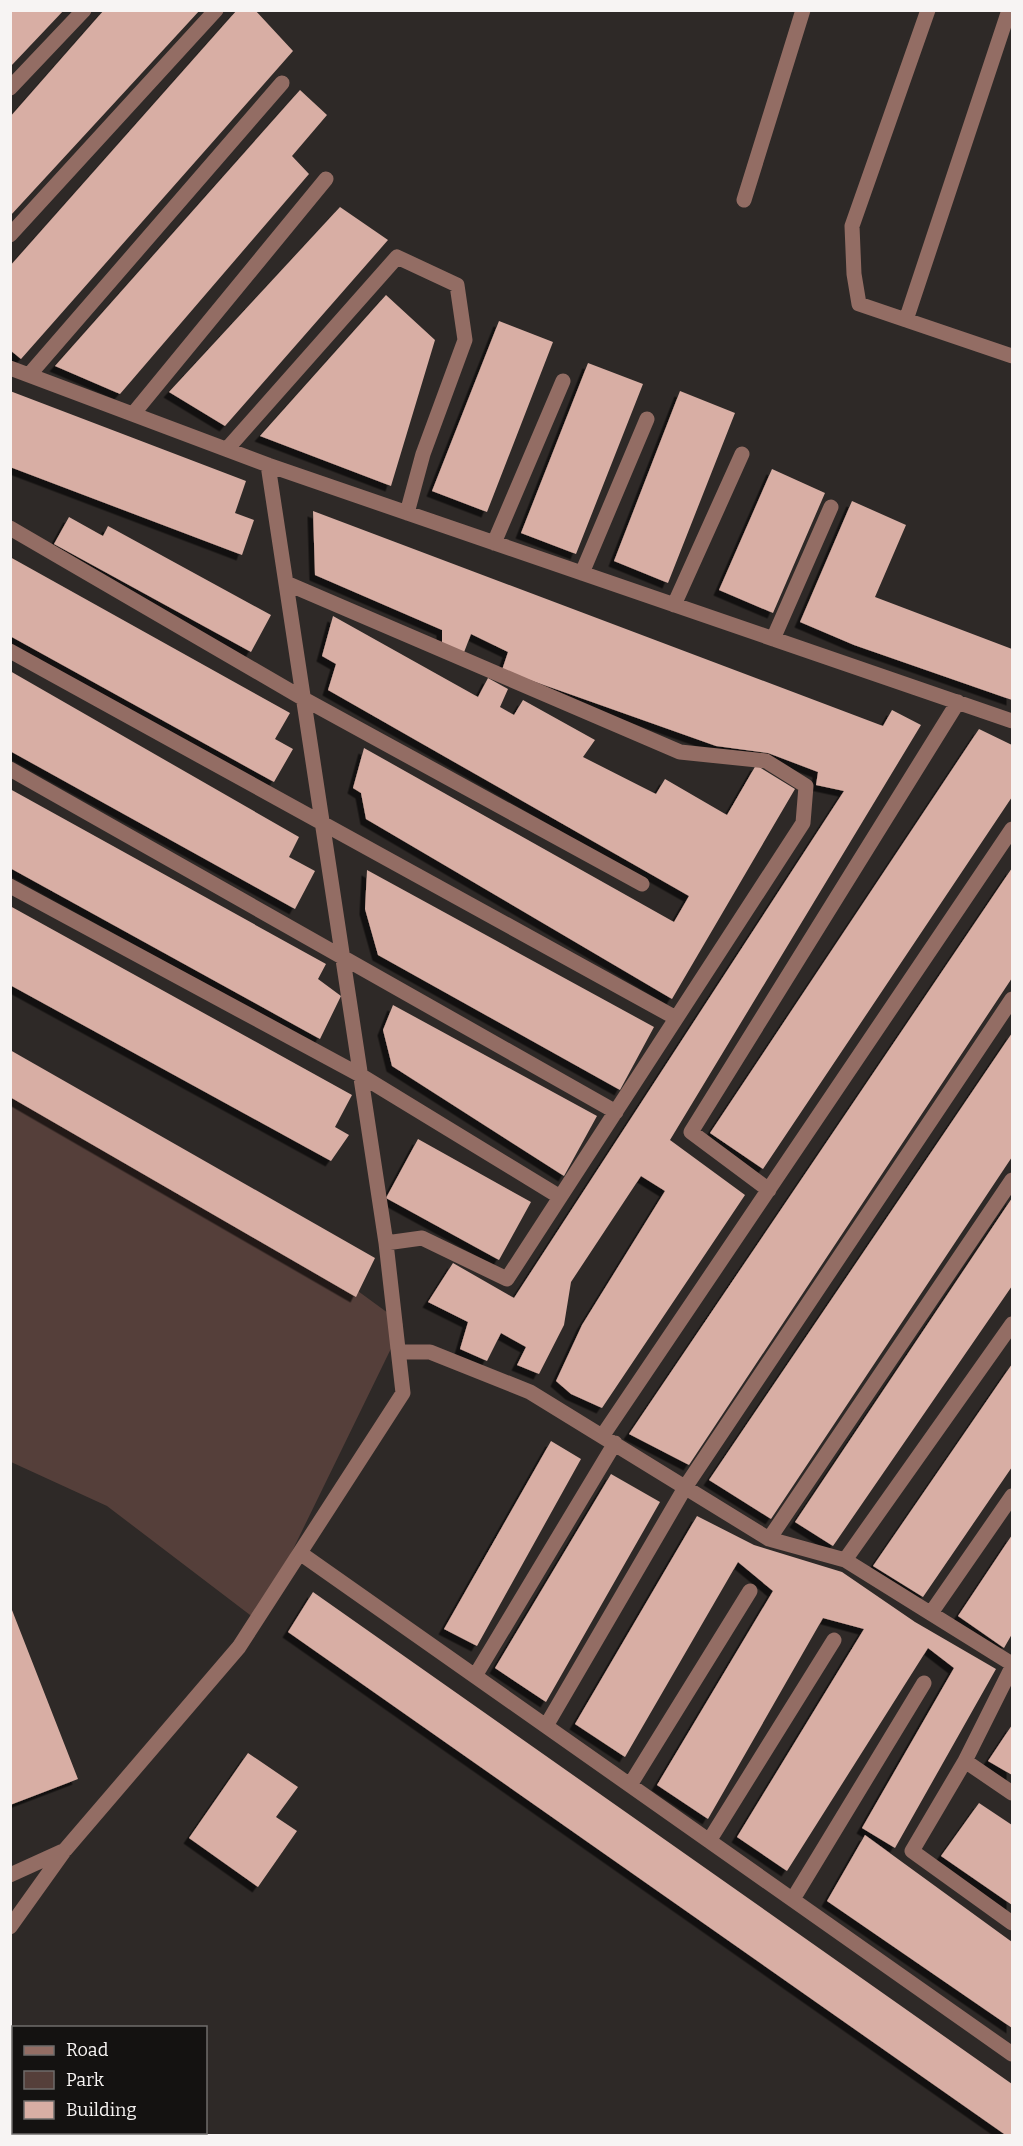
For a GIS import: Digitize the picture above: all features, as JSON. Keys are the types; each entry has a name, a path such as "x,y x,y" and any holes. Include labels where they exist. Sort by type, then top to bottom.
{"lane":[{"path":"10,88 84,10"},
{"path":"10,235 216,10"},
{"path":"744,200 803,10"},
{"path":"928,10 852,226 854,274 859,304 1012,356"},
{"path":"906,320 1009,10"},
{"path":"29,375 282,83"},
{"path":"133,414 326,179"},
{"path":"227,450 397,257 458,285 465,340 423,454 407,513"},
{"path":"10,368 268,465 1012,721"},
{"path":"494,543 563,381"},
{"path":"582,573 647,420"},
{"path":"674,605 742,454"},
{"path":"10,1927 65,1850 239,1647 403,1393 386,1242 268,465"},
{"path":"773,639 831,507"},
{"path":"10,528 304,699 642,884"},
{"path":"286,583 680,752 766,760 806,786 803,823 507,1279 423,1238 386,1242"},
{"path":"10,651 676,1018"},
{"path":"770,1190 691,1132 958,702"},
{"path":"10,769 616,1112"},
{"path":"475,1676 609,1439 770,1190 1012,829"},
{"path":"10,886 360,1075 560,1197"},
{"path":"546,1726 686,1486 1012,999"},
{"path":"769,1539 1012,1179"},
{"path":"845,1560 1012,1324"},
{"path":"399,1352 430,1352 530,1392 769,1539 845,1560 1012,1665 965,1761 912,1851 1012,1923"},
{"path":"931,1613 1012,1496"},
{"path":"300,1553 1012,2054"},
{"path":"630,1785 750,1591"},
{"path":"709,1841 834,1640"},
{"path":"793,1899 924,1683"},
{"path":"965,1761 1012,1793"},
{"path":"10,1875 65,1850"}],"green space":[{"path":"11,1086 168,1152 403,1324 258,1621 107,1506 11,1462"}],"building":[{"path":"10,10 64,10 10,67"},
{"path":"104,10 200,10 10,216 10,117"},
{"path":"237,10 255,10 293,51 21,359 10,350 10,266"},
{"path":"300,90 327,115 292,156 309,174 120,394 55,366"},
{"path":"340,207 388,240 225,426 169,392"},
{"path":"386,295 435,340 391,486 260,436"},
{"path":"499,321 553,342 487,512 432,491"},
{"path":"588,363 643,384 576,554 521,533"},
{"path":"10,391 246,481 235,513 254,520 242,555 10,467"},
{"path":"680,391 735,413 668,583 614,561"},
{"path":"772,469 825,493 773,613 719,590"},
{"path":"852,501 906,525 875,597 1012,649 1012,700 854,645 800,622"},
{"path":"313,511 883,726 892,710 921,725 670,1140 745,1195 602,1408 571,1394 556,1381 582,1325 665,1191 641,1176 571,1282 564,1325 539,1374 517,1365 526,1347 501,1333 487,1361 460,1349 468,1322 428,1302 453,1263 514,1298 844,791 816,785 818,772 768,753 716,746 502,670 508,652 471,634 463,655 442,646 442,630 315,575"},
{"path":"69,517 103,536 108,526 271,615 251,652 54,544"},
{"path":"10,557 290,713 275,739 293,749 274,782 10,636"},
{"path":"333,616 478,697 488,678 508,689 500,707 514,715 523,700 595,740 583,757 656,794 665,779 727,815 756,765 795,789 672,999 366,819 361,793 353,788 364,748 674,922 689,896 328,690 336,664 322,656"},
{"path":"10,671 299,837 289,857 315,871 295,909 10,751"},
{"path":"979,729 1012,745 1012,797 763,1169 710,1133"},
{"path":"10,789 326,964 318,979 341,996 320,1039 10,868"},
{"path":"1012,868 1012,978 689,1465 629,1434"},
{"path":"367,870 654,1027 620,1090 378,955 365,909"},
{"path":"10,906 352,1095 335,1127 349,1135 331,1161 10,985"},
{"path":"393,1005 597,1116 564,1176 392,1066 383,1030"},
{"path":"1012,1033 1012,1157 771,1519 709,1480"},
{"path":"10,1050 375,1258 356,1297 10,1097"},
{"path":"418,1139 531,1202 499,1260 386,1198"},
{"path":"1012,1198 1012,1286 833,1546 795,1522"},
{"path":"1012,1364 1012,1467 923,1597 873,1566"},
{"path":"551,1441 581,1459 477,1646 444,1629"},
{"path":"611,1474 660,1502 546,1702 495,1668"},
{"path":"697,1516 754,1545 842,1572 915,1622 996,1669 895,1848 862,1828 954,1668 928,1648 787,1871 737,1837 864,1629 823,1618 708,1819 657,1785 773,1591 738,1562 625,1757 575,1724"},
{"path":"1012,1535 1012,1634 1004,1648 958,1616"},
{"path":"313,1592 1012,2084 1012,2136 1007,2136 288,1632"},
{"path":"10,1605 78,1779 10,1805"},
{"path":"1012,1725 1012,1775 988,1761"},
{"path":"248,1753 298,1787 276,1817 297,1831 258,1887 189,1838"},
{"path":"979,1803 1012,1825 1012,1905 941,1856"},
{"path":"865,1835 1012,1942 1012,2028 827,1901"}]}
